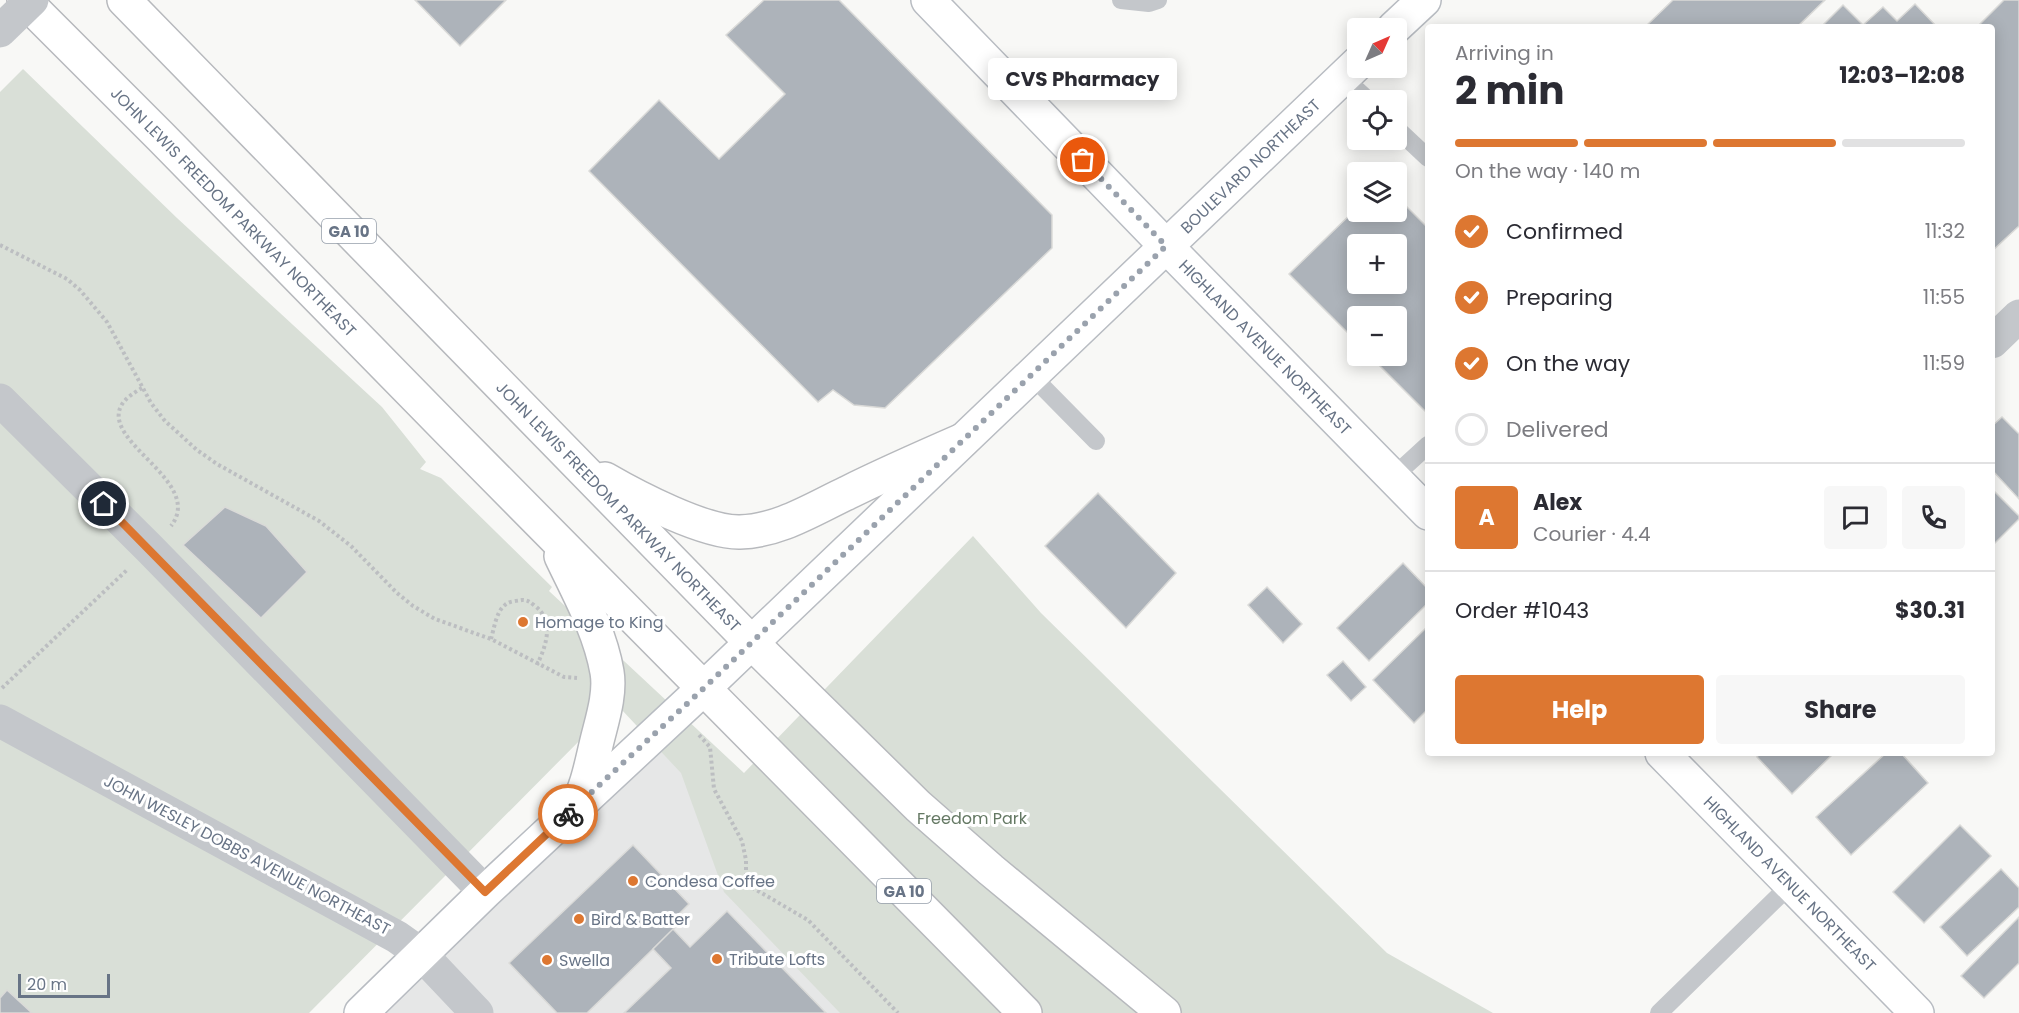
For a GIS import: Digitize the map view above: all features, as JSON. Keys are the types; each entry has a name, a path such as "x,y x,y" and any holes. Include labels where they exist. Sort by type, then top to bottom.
{"main road":[{"name":"JOHN LEWIS FREEDOM PARKWAY NORTHEAST","path":"24,0 170,145 1025,1013"},
{"name":"JOHN LEWIS FREEDOM PARKWAY NORTHEAST","path":"124,0 751,642 918,806 1102,964 1164,1013"},
{"name":"HIGHLAND AVENUE NORTHEAST","path":"928,0 1166,246 1425,507"},
{"path":"1405,18 1424,0"},
{"name":"BOULEVARD NORTHEAST","path":"361,1013 485,892 704,688 1347,73"},
{"path":"575,462 630,494 664,509 714,528 740,532 790,521 963,440"},
{"path":"550,532 585,606 608,675 603,713 592,761 583,794 576,807"},
{"name":"HIGHLAND AVENUE NORTHEAST","path":"1665,756 1917,1013"}],"street":[{"path":"0,31 32,0"},
{"path":"1995,339 2019,316"},
{"path":"0,400 149,548 485,892"},
{"name":"JOHN WESLEY DOBBS AVENUE NORTHEAST","path":"0,721 391,933 421,954 477,1013"}],"lane":[{"path":"1121,0 1149,3 1158,0"},
{"path":"1407,138 1425,155"},
{"path":"1031,375 1096,441"},
{"path":"1393,477 1425,448"},
{"path":"1659,1013 1791,884"}],"path":[{"path":"0,245 67,279 88,298 118,339 151,403 165,421 189,444 217,464 320,521 351,546 397,593 435,619 491,639 537,665 564,677 587,679"},
{"path":"491,639 504,605 514,601 528,600 542,611 547,631 546,647 537,665"},
{"path":"710,747 714,789 742,841 746,860 746,884 808,920 898,1013"}],"shaded area":[{"path":"656,721 950,1013 359,1013"}],"green space":[{"name":"Freedom Park","path":"23,69 177,218 382,407 426,462 420,469 441,478 552,587 549,591 744,773 973,536 1041,613 1387,953 1493,1013 840,1013 724,892 681,773 621,709 599,721 309,1013 0,1013 0,92"}],"building":[{"path":"415,0 506,0 460,46"},
{"path":"764,0 839,0 1052,215 1052,248 885,408 854,405 833,390 818,402 589,171 659,100 719,159 785,94 726,35"},
{"path":"1673,0 1825,0 1800,24 1648,24"},
{"path":"2004,0 2019,0 2019,226 1995,248 1995,24 1980,24"},
{"path":"1915,4 1934,24 1864,24 1883,7 1897,21"},
{"path":"1843,5 1862,24 1824,24"},
{"path":"1407,207 1425,225 1425,411 1380,366 1407,366 1407,306 1347,306 1347,332 1289,274 1347,218 1347,222 1407,222"},
{"path":"2002,417 2019,434 2019,499 1995,473 1995,423"},
{"path":"1995,492 2019,516 2019,519 1995,543"},
{"path":"1098,493 1176,573 1126,628 1045,546"},
{"path":"225,507 266,526 307,572 261,618 183,545"},
{"path":"1403,563 1425,586 1425,606 1369,661 1337,628"},
{"path":"1267,587 1302,624 1283,643 1248,605"},
{"path":"1425,629 1425,712 1414,723 1373,680"},
{"path":"1343,661 1366,687 1351,701 1327,675"},
{"path":"1758,756 1831,756 1792,794"},
{"path":"1883,756 1904,756 1928,783 1851,855 1816,817"},
{"path":"1960,825 1991,856 1924,923 1893,892"},
{"path":"633,845 689,904 678,915 683,920 587,1013 557,1013 509,963"},
{"path":"2001,869 2019,888 2019,907 1967,956 1940,927"},
{"name":"Tribute Lofts","path":"727,911 826,1013 624,1013 671,968 653,949 673,929 690,947"},
{"path":"2019,917 2019,963 1984,998 1961,976"},
{"path":"7,990 32,1013 0,1013 0,998"}],"way so far":[{"path":"568,814 704,688 1166,246 1083,160"}],"place":[{"name":"CVS Pharmacy","path":"1083,160"},
{"name":"Homage to King","path":"523,622"},
{"name":"Condesa Coffee","path":"633,881"},
{"name":"Bird & Batter","path":"579,919"},
{"name":"Tribute Lofts","path":"717,959"},
{"name":"Swella","path":"547,960"}],"route":[{"path":"104,504 485,892 568,814"}]}
